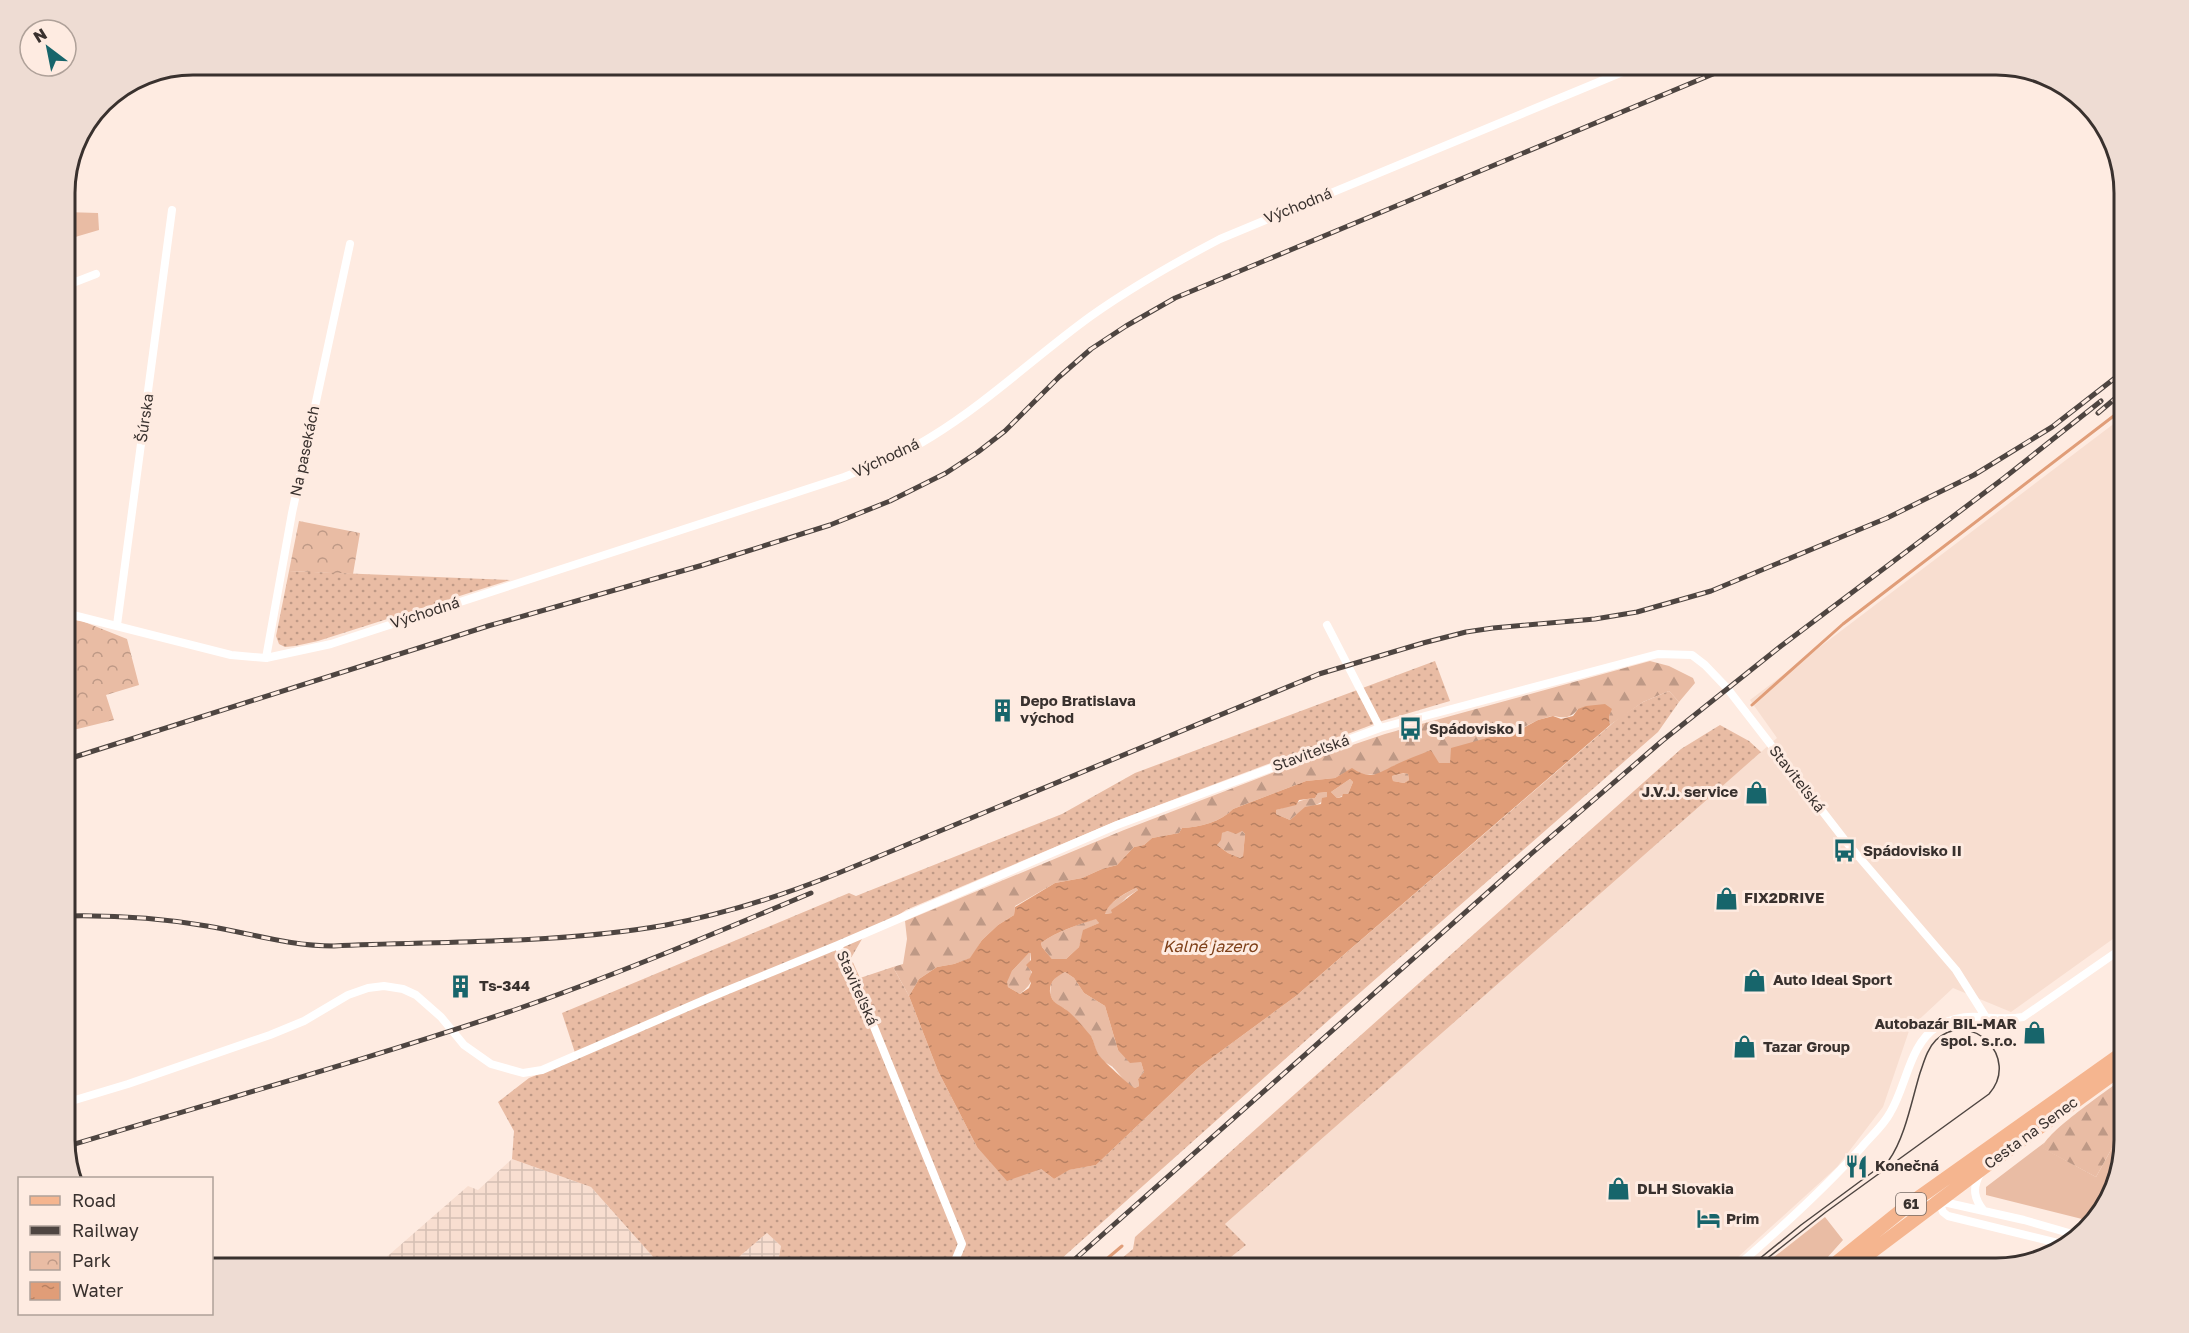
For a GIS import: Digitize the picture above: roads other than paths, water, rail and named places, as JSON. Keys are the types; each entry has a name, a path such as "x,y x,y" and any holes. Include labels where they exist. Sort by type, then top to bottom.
{"main road":[{"name":"Cesta na Senec","path":"1843,1258 1907,1206 2114,1059"},
{"name":"Cesta na Senec","path":"1864,1258 2114,1073"}],"street":[{"name":"Východná","path":"75,615 220,652 266,658 331,644 844,477 878,464 929,438 956,421 1093,315 1187,256 1244,228 1615,75"},
{"name":"Šúrska","path":"117,625 172,210"},
{"name":"Na pasekách","path":"266,658 292,513 350,244"},
{"path":"75,282 96,274"},
{"path":"1327,625 1380,728"},
{"name":"Staviteľská","path":"956,1258 962,1244 874,1027 838,945 1117,825 1380,728 1658,654 1692,655 1706,665 1731,693 1847,843 1956,970 1984,1016"},
{"path":"75,1099 128,1084 270,1035 304,1021 348,995 368,988 384,986 403,989 416,995 441,1017 464,1045 491,1064 523,1074 542,1070 838,945"},
{"path":"1747,1258 1846,1164 1889,1115 1916,1050 1929,1033 1962,1017 1984,1016 2006,1020 2023,1017 2114,954"},
{"name":"Cesta na Senec","path":"1939,1201 1961,1167"},
{"path":"1983,1168 1974,1188 1976,1200 1985,1211"},
{"path":"1939,1201 1942,1212 1948,1216 2055,1242"},
{"path":"1907,1206 1939,1201 2069,1233"}],"water":[{"name":"Kalné jazero","path":"1605,704 1612,709 1609,716 1610,725 1296,996 1198,1068 1096,1165 1069,1170 1054,1179 1041,1169 1007,1181 977,1147 938,1071 909,996 919,979 937,967 970,958 982,940 998,925 1014,915 1015,907 1055,883 1082,878 1117,865 1134,847 1144,845 1152,838 1179,833 1182,828 1210,823 1233,809 1306,781 1335,778 1352,768 1369,775 1379,773 1431,750 1439,763 1450,763 1451,748 1523,728 1538,720 1553,716 1561,719 1573,716 1578,709","holes":["1408,774 1409,780 1404,783 1393,781 1392,776","1350,779 1353,782 1348,794 1337,798 1331,792","1327,792 1327,797 1322,798 1321,804 1305,807 1290,820 1276,814 1276,810 1296,805 1299,800 1315,798 1318,793","1228,831 1236,834 1242,831 1245,834 1243,856 1240,858 1228,853 1217,845 1222,833","1136,888 1138,890 1111,910 1112,913 1105,914 1114,902","1096,919 1099,923 1083,930 1079,947 1066,959 1052,959 1041,943 1061,932","1031,953 1031,960 1026,965 1032,972 1029,988 1020,994 1008,987 1007,982 1012,971","1065,972 1074,978 1084,993 1105,1006 1118,1050 1130,1063 1141,1062 1144,1072 1138,1079 1139,1086 1135,1088 1132,1086 1104,1061 1098,1054 1091,1036 1072,1015 1052,999 1051,985"]}],"waterway":[{"path":"1752,705 1843,624 2114,416"},
{"path":"1108,1258 1122,1246"}],"tram line":[{"path":"1760,1258 1889,1160 1904,1130 1926,1056 1936,1040 1950,1032 1964,1030 1977,1034 1988,1042 1996,1053 1999,1066 1997,1080 1989,1094 1826,1212 1768,1258"}],"railway":[{"path":"75,757 488,626 703,565 830,525 890,501 946,473 978,452 1005,431 1059,377 1091,349 1175,298 1711,75"},
{"path":"75,916 172,921 286,942 334,946 584,936 666,925 731,910 836,874 1319,674 1466,632 1595,619 1637,612 1711,591 1887,518 1974,475 2052,427 2114,379"},
{"path":"2098,413 2114,399"},
{"path":"1076,1258 1531,854 1662,741 1781,646 2004,478 2101,401"},
{"path":"75,1144 350,1062 520,1008 630,967 811,893"}],"place":[{"name":"Depo Bratislava východ","path":"1002,710"},
{"name":"Spádovisko I","path":"1411,729"},
{"name":"J.V.J. service","path":"1756,792"},
{"name":"Spádovisko II","path":"1845,851"},
{"name":"FIX2DRIVE","path":"1726,898"},
{"name":"Auto Ideal Sport","path":"1755,980"},
{"name":"Ts-344","path":"461,986"},
{"name":"Autobazár BIL-MAR spol. s.r.o.","path":"2035,1033"},
{"name":"Tazar Group","path":"1745,1047"},
{"name":"Konečná","path":"1857,1166"},
{"name":"DLH Slovakia","path":"1619,1189"},
{"name":"Prim","path":"1708,1219"}]}
